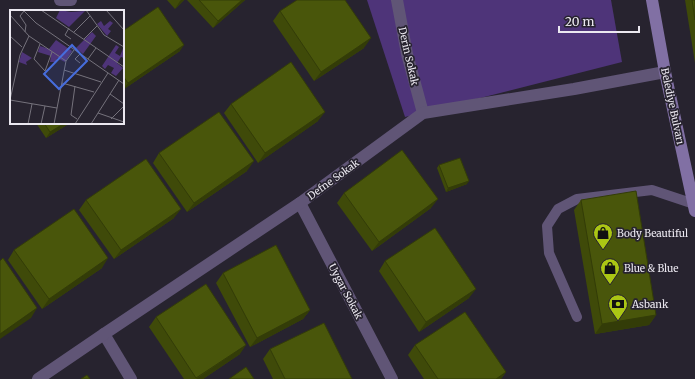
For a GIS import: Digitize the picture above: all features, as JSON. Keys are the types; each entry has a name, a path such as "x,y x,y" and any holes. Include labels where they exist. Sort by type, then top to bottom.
{"main road":[{"name":"Belediye Bulvarı","path":"652,0 665,72 694,208"}],"street":[{"path":"60,0 71,0"},
{"name":"Derin Sokak","path":"397,0 407,54 423,113"},
{"name":"Defne Sokak","path":"38,379 300,203 423,113 574,89 665,72"},
{"name":"Uygar Sokak","path":"300,203 392,379"},
{"path":"104,334 131,379"}],"lane":[{"path":"577,317 548,253 547,226 558,209 577,199 652,190 694,208"}],"shaded area":[{"path":"367,0 611,0 622,62 405,117"}],"building":[{"path":"199,0 242,0 218,21"},
{"path":"297,0 345,0 371,38 321,72 280,11"},
{"path":"692,0 695,0 695,20"},
{"path":"158,7 184,45 128,83 124,77 124,30"},
{"path":"291,62 325,112 265,153 231,104"},
{"path":"219,112 254,161 194,203 159,153"},
{"path":"45,124 63,124 50,132"},
{"path":"402,150 438,199 379,242 344,193"},
{"path":"460,158 469,181 448,188 439,165"},
{"path":"146,159 181,209 121,250 86,200"},
{"path":"636,191 656,315 602,324 581,200"},
{"path":"74,209 108,258 49,299 14,250"},
{"path":"435,228 476,289 426,322 385,261"},
{"path":"276,245 310,310 257,338 223,273"},
{"path":"3,258 37,308 0,334 0,261"},
{"path":"206,284 246,345 196,378 156,317"},
{"path":"465,312 506,372 496,379 438,379 415,345"},
{"path":"324,323 352,379 285,379 270,349"},
{"path":"246,367 254,379 229,379"},
{"path":"87,375 90,379 81,379"}],"place":[{"name":"Body Beautiful","path":"603,250"},
{"name":"Blue & Blue","path":"610,285"},
{"name":"Asbank","path":"618,321"}]}
